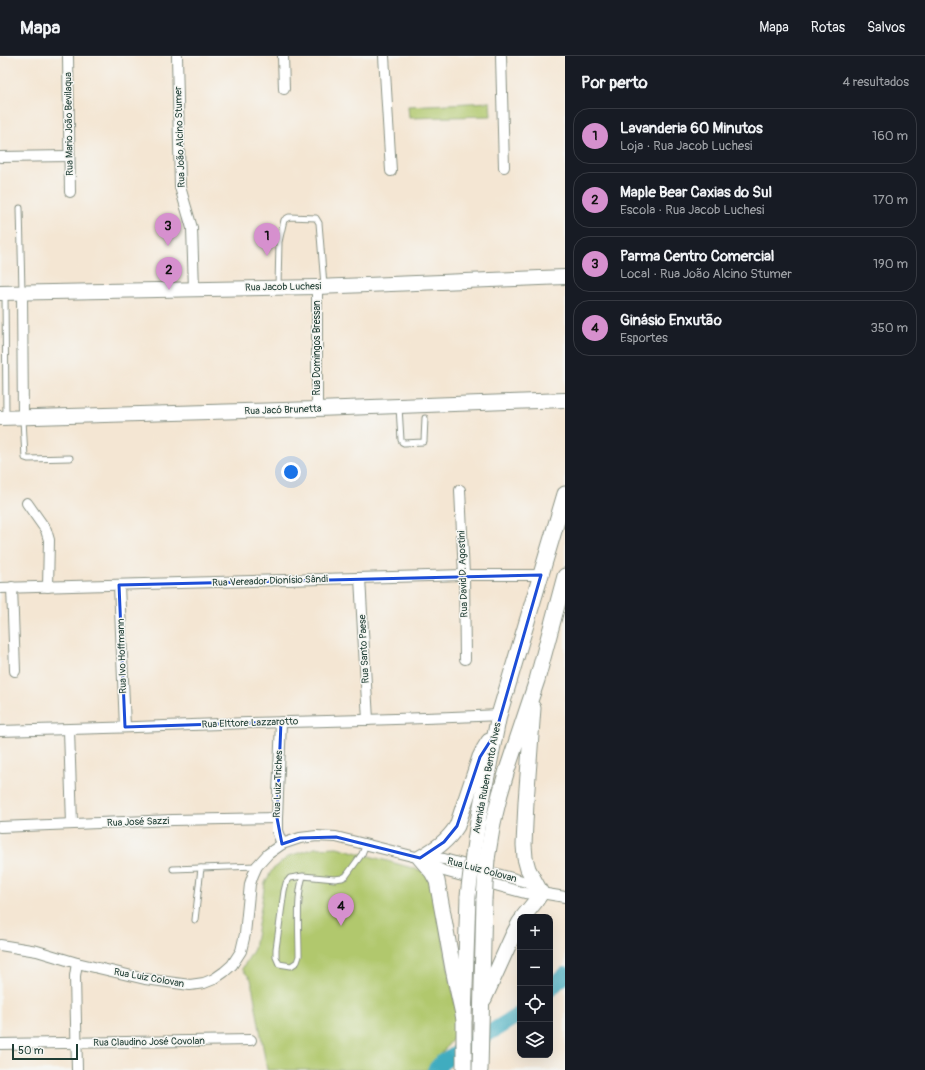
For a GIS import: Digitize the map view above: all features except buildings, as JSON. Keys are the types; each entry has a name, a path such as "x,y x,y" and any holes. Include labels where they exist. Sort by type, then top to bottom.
{"main road":[{"name":"Avenida Ruben Bento Alves","path":"480,1064 484,898 478,822 500,716 565,494"},
{"name":"Avenida Ruben Bento Alves","path":"464,1070 468,896 493,822 507,770 537,680 565,576"},
{"path":"525,914 541,893 528,869 524,845 526,794 537,680"},
{"path":"465,1024 453,969 437,881 432,872 420,858 436,848 452,835 457,826 480,758 484,749 496,732"},
{"path":"481,1010 517,928"}],"street":[{"name":"Rua Mario João Bevilaqua","path":"68,56 70,192"},
{"name":"Rua João Alcino Stumer","path":"176,56 180,187 192,228 194,289"},
{"path":"283,56 284,88"},
{"path":"384,56 391,171"},
{"path":"501,56 504,167"},
{"path":"0,157 69,156"},
{"name":"Rua Jacob Luchesi","path":"2,293 320,287 565,277"},
{"name":"Rua Domingos Bressan","path":"318,409 320,287"},
{"path":"22,293 23,417"},
{"name":"Rua Jacó Brunetta","path":"3,418 565,400"},
{"name":"Rua David D. Agostini","path":"460,490 464,575 465,659"},
{"path":"27,503 46,530 49,540 48,587"},
{"name":"Rua Vereador Dionísio Sândi","path":"0,588 464,575 541,575"},
{"name":"Rua Santo Paese","path":"360,578 368,720"},
{"name":"Rua Ivo Hoffmann","path":"119,585 125,727"},
{"path":"12,587 15,671"},
{"name":"Rua Elttore Lazzarotto","path":"0,731 500,716"},
{"name":"Rua Luiz Triches","path":"281,722 277,818 278,831 282,844"},
{"path":"69,730 72,824"},
{"name":"Rua José Sazzi","path":"0,827 174,820 277,818"},
{"name":"Rua Luiz Colovan","path":"0,945 38,951 77,963 146,979 190,985 204,983 214,979 224,972 232,965 241,951 245,934 250,884 257,866 268,854 282,844 300,838 317,836 336,837 420,858 444,859 526,882 534,886 541,893 565,897"},
{"path":"77,963 75,976 77,1070"},
{"name":"Rua Claudino José Covolan","path":"0,1044 251,1040"}],"lane":[{"path":"20,208 22,293"},
{"path":"278,287 279,242 284,220 289,217 316,218 319,223 320,287"},
{"path":"2,293 3,418"},
{"path":"399,406 400,440 404,443 424,441 425,418"},
{"path":"23,417 25,458 70,458"},
{"path":"303,876 299,895 299,956 297,962 291,966 279,964 276,957 276,949 286,883 290,878 303,876 335,879 342,878 346,876 362,854 366,844"},
{"path":"173,869 257,866"},
{"path":"195,920 201,868"}],"highlighted area":[{"path":"541,575 496,732 480,757 457,826 444,842 420,858 336,837 300,838 282,844 277,818 281,722 125,727 119,585"}],"green space":[{"path":"490,102 491,116 409,118 408,106"},
{"path":"337,847 423,871 432,880 460,1030 428,1070 267,1070 251,979 242,969 254,949 265,883 272,870 289,856 315,848"}],"waterway":[{"path":"553,986 565,975"},
{"path":"435,1070 441,1063 450,1057 517,1016"}],"place":[{"name":"Parma Centro Comercial","path":"168,246"},
{"name":"Lavanderia 60 Minutos","path":"267,256"},
{"name":"Maple Bear Caxias do Sul","path":"169,290"},
{"name":"Ginásio Enxutão","path":"341,926"}]}
